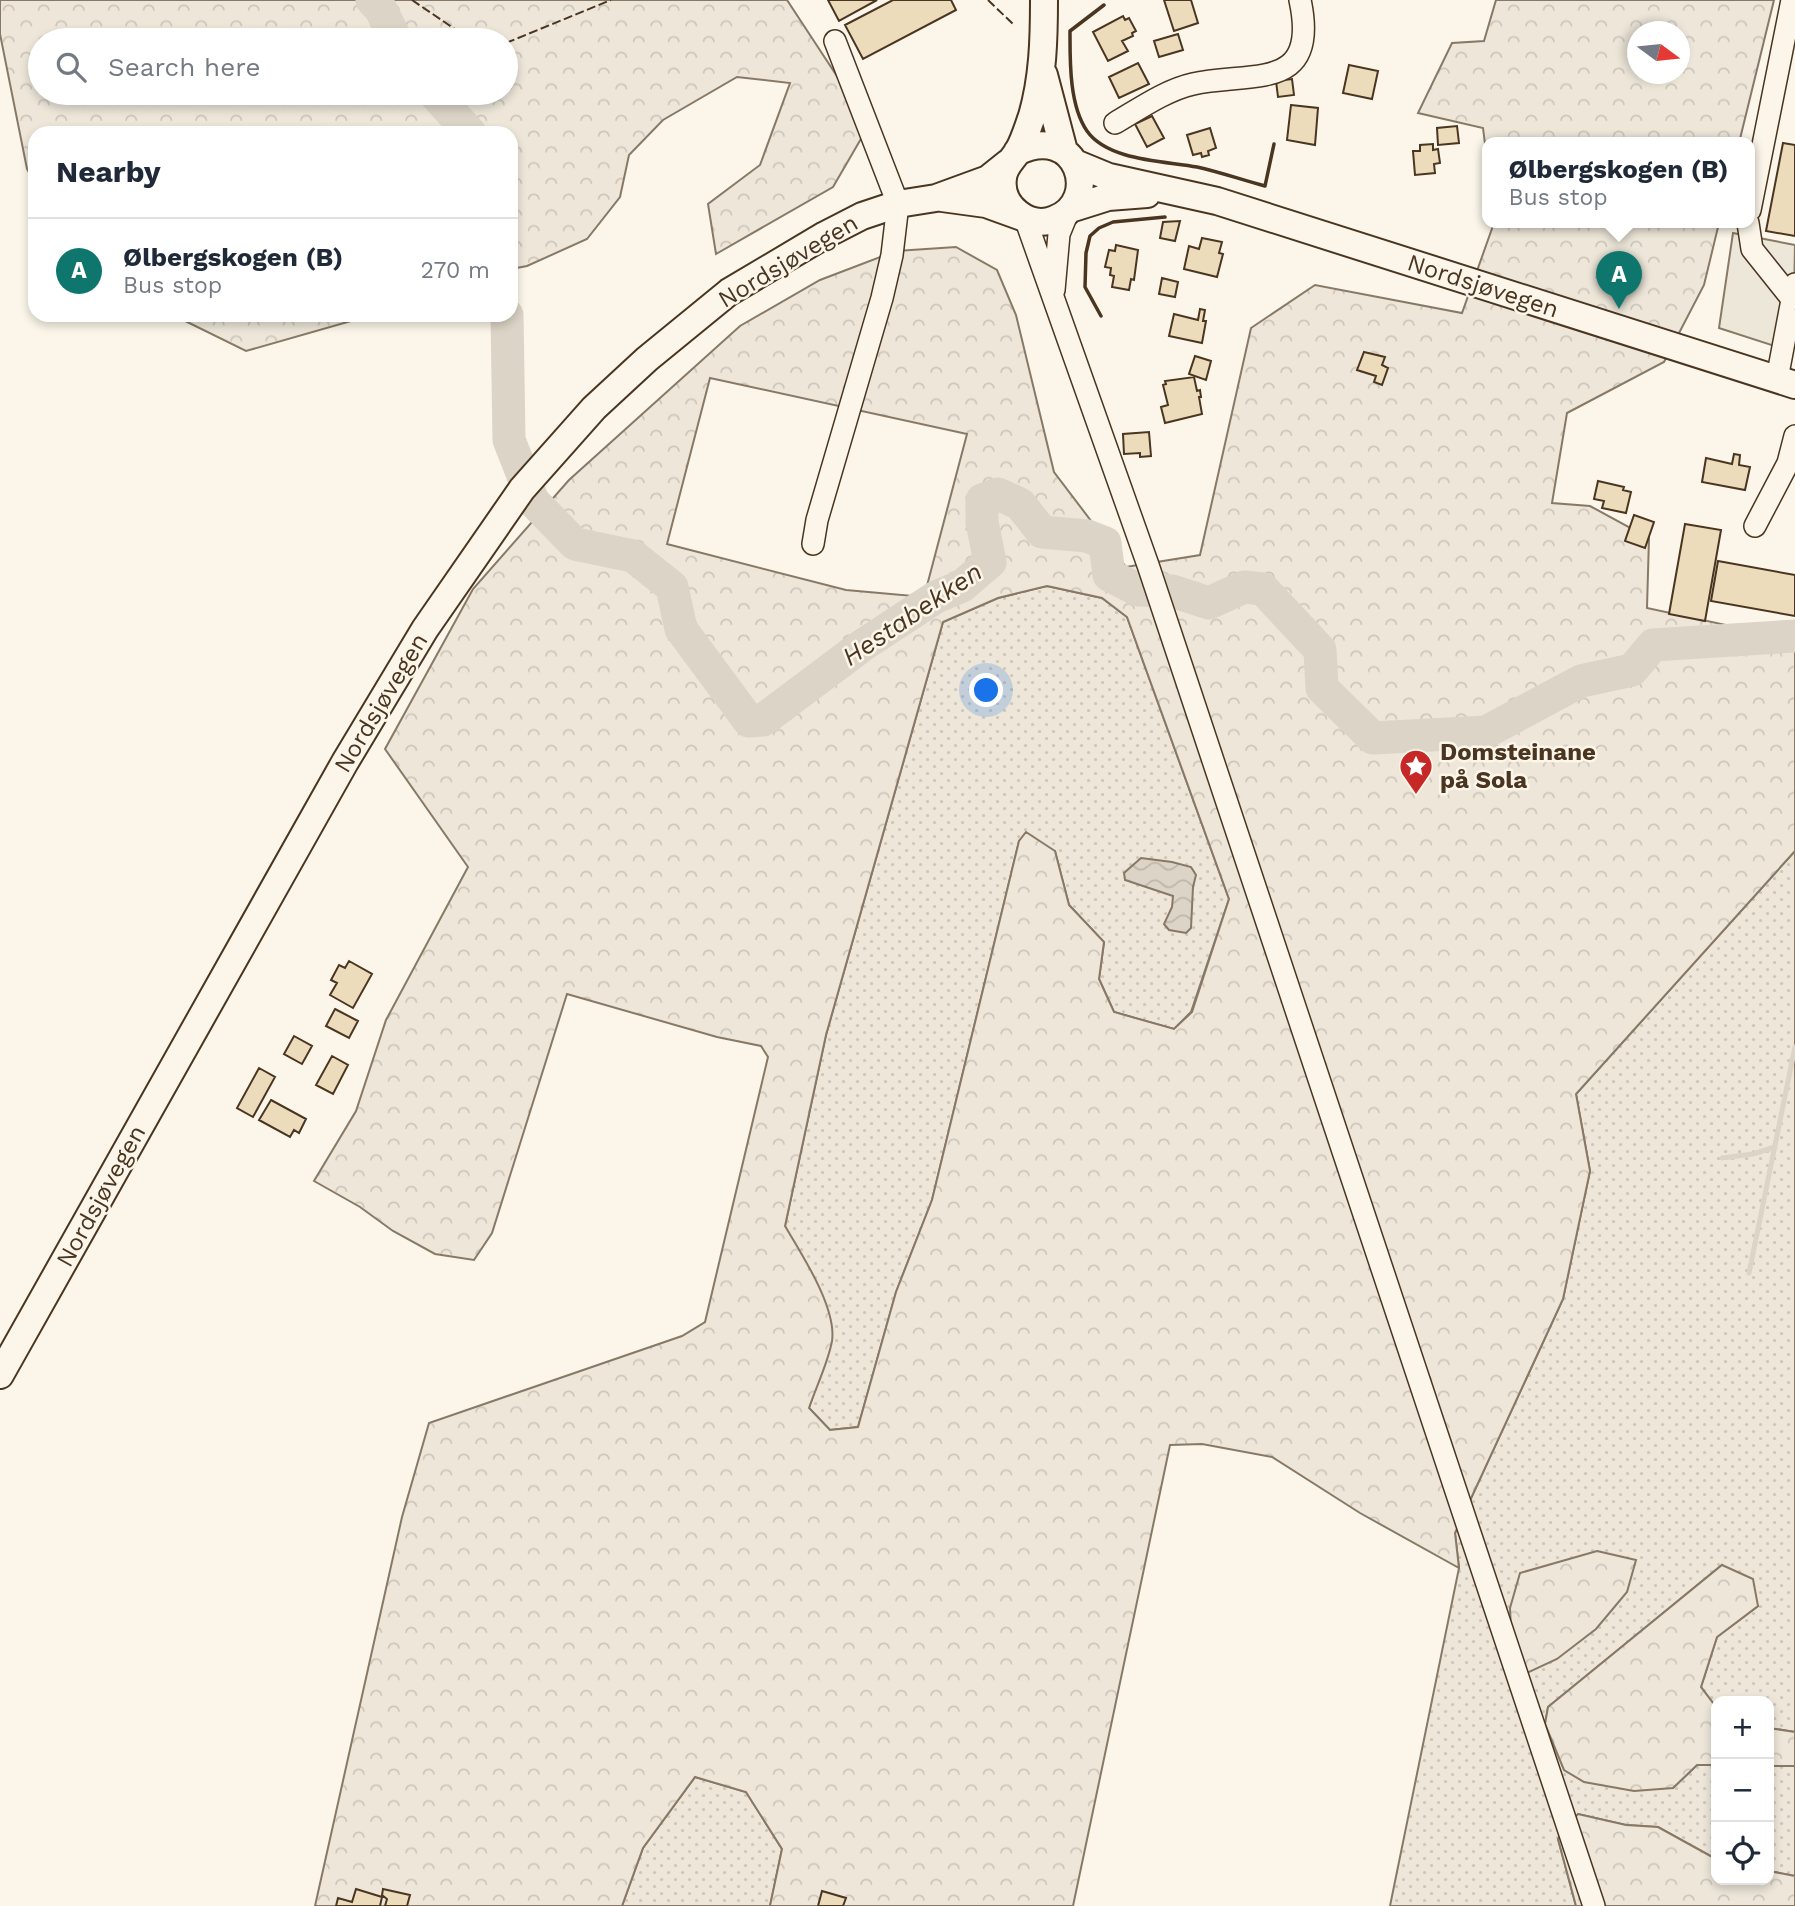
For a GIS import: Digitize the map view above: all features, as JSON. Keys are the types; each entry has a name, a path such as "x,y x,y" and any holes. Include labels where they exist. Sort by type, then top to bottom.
{"main road":[{"path":"1042,67 1053,117 1080,179 1080,187 1079,195 1069,211 1055,220 1040,222 1024,218 1010,207 1004,193 1003,178 1032,117 1042,67 1044,0"},
{"path":"1012,158 1032,145 1049,144 1070,157"},
{"name":"Nordsjøvegen","path":"1070,157 1109,177 1217,201 1786,382"},
{"name":"Nordsjøvegen","path":"0,1375 345,762 425,629 522,489 594,408 647,359 729,292 862,216 898,204 936,198 988,178 1012,158"},
{"name":"Nordsjøvegen","path":"1069,211 1108,197 1170,191"},
{"name":"Nordsjøvegen","path":"936,198 986,204 1024,218"}],"street":[{"path":"1115,123 1184,86 1262,77 1278,72 1295,56 1304,37 1305,23 1300,0"},
{"path":"1755,185 1792,0"},
{"path":"813,544 817,520 882,298 892,255 898,204 835,41"},
{"path":"1053,302 1059,234 1069,211"},
{"path":"1024,218 1033,236 1053,302 1246,843 1594,1906"},
{"path":"1749,228 1752,249 1793,292 1786,382"},
{"path":"1755,526 1788,463 1795,436"}],"green space":[{"path":"0,0 787,0 869,125 833,187 716,254 708,204 760,165 790,83 737,77 663,120 629,155 620,197 587,239 518,268 518,126 28,126 27,169 0,34"},
{"path":"1496,0 1774,0 1740,137 1484,137 1483,128 1418,113 1452,43 1484,41"},
{"path":"1492,228 1718,228 1704,285 1664,362 1567,413 1552,503 1590,506 1649,538 1647,608 1795,640 1795,851 1576,1094 1590,1171 1563,1299 1455,1533 1459,1568 1360,1513 1272,1457 1202,1444 1170,1445 1073,1906 770,1906 782,1849 746,1792 695,1777 643,1848 622,1906 315,1906 402,1517 429,1423 682,1336 705,1322 768,1057 761,1046 717,1037 567,994 492,1233 474,1260 435,1254 314,1181 356,1111 386,1020 468,867 385,749 473,589 569,480 740,326 820,280 896,251 956,247 997,270 1016,315 1054,472 1126,567 1200,555 1251,328 1315,285 1462,313","holes":["710,378 967,434 924,597 846,590 667,544","1047,586 1102,598 1127,617 1229,899 1192,1012 1174,1029 1114,1012 1099,979 1104,942 1069,905 1055,851 1026,832 1019,841 932,1200 896,1292 858,1427 830,1430 809,1408 832,1341 829,1313 816,1281 785,1226 826,1035 943,622 998,598"]},
{"path":"187,322 348,322 246,351"},
{"path":"1047,586 1102,598 1127,617 1229,899 1191,1012 1174,1029 1114,1012 1099,979 1104,942 1069,905 1055,851 1019,841 932,1200 896,1292 858,1427 830,1430 809,1408 832,1339 785,1226 826,1035 943,622 998,598"},
{"path":"1795,851 1795,1732 1774,1729 1774,1696 1711,1696 1711,1700 1701,1687 1717,1637 1758,1606 1722,1565 1548,1707 1545,1724 1673,1788 1697,1765 1711,1765 1711,1856 1658,1827 1626,1825 1578,1814 1558,1839 1576,1906 1390,1906 1459,1568 1455,1533 1563,1299 1590,1171 1576,1094"},
{"path":"1597,1551 1636,1560 1627,1592 1596,1629 1557,1659 1527,1673 1511,1630 1510,1608 1520,1573"},
{"path":"1722,1565 1753,1579 1758,1606 1717,1637 1701,1687 1711,1700 1711,1765 1697,1765 1673,1788 1634,1791 1584,1782 1564,1770 1545,1724 1548,1707"},
{"path":"1774,1729 1795,1732 1795,1766 1774,1766"},
{"path":"1774,1766 1795,1766 1795,1876 1774,1872"},
{"path":"695,1777 746,1792 782,1849 770,1906 622,1906 643,1848"},
{"path":"1578,1814 1626,1825 1658,1827 1711,1856 1711,1885 1774,1885 1774,1872 1795,1876 1795,1906 1576,1906 1558,1839"}],"shaded area":[{"path":"1733,233 1795,245 1793,352 1719,328"}],"water":[{"path":"1141,858 1191,867 1196,875 1191,928 1186,933 1169,930 1164,924 1172,907 1173,896 1125,880 1124,873"}],"building":[{"path":"828,0 877,0 839,21"},
{"path":"893,0 951,0 956,10 863,59 845,25"},
{"path":"1164,0 1191,0 1198,23 1174,31"},
{"path":"1123,16 1125,20 1129,18 1136,31 1132,33 1133,36 1122,41 1128,51 1108,61 1093,32"},
{"path":"1178,34 1183,50 1159,57 1154,41"},
{"path":"1138,63 1149,84 1119,98 1109,77"},
{"path":"1349,65 1378,71 1372,99 1343,93"},
{"path":"1292,79 1294,95 1278,97 1276,81"},
{"path":"1291,105 1318,108 1315,145 1287,140"},
{"path":"1152,116 1164,138 1147,147 1135,124"},
{"path":"1457,126 1459,143 1438,145 1437,128"},
{"path":"1210,128 1216,148 1208,151 1209,155 1193,155 1187,135"},
{"path":"1783,143 1795,145 1795,236 1766,231"},
{"path":"1433,144 1433,150 1438,149 1440,163 1434,164 1435,173 1415,175 1413,151 1420,151 1420,145"},
{"path":"1180,221 1175,241 1160,238 1163,222"},
{"path":"1202,238 1222,242 1219,253 1223,254 1217,277 1184,269 1189,246 1199,249"},
{"path":"1116,245 1138,250 1134,280 1131,279 1129,290 1112,287 1114,276 1110,275 1111,268 1105,267 1109,250 1115,251"},
{"path":"1162,278 1178,282 1175,297 1159,294"},
{"path":"1200,309 1205,310 1203,321 1206,321 1202,343 1169,336 1174,314 1198,320"},
{"path":"1364,352 1385,357 1382,365 1388,368 1382,385 1374,382 1376,376 1357,370"},
{"path":"1195,356 1211,361 1206,380 1189,374"},
{"path":"1194,377 1197,391 1200,390 1202,414 1165,423 1161,407 1168,405 1163,385 1166,384 1165,381"},
{"path":"1149,432 1151,456 1140,457 1140,453 1124,454 1123,434"},
{"path":"1734,454 1740,455 1739,465 1750,467 1745,490 1702,482 1706,458 1732,464"},
{"path":"1598,481 1624,487 1623,490 1631,492 1626,513 1602,508 1604,501 1594,499"},
{"path":"1634,515 1654,522 1645,548 1625,541"},
{"path":"1685,524 1721,530 1705,621 1669,614"},
{"path":"1718,561 1795,575 1795,616 1711,601"},
{"path":"349,961 372,974 353,1008 330,995 337,983 331,980 339,965 345,968"},
{"path":"335,1009 358,1021 349,1038 326,1026"},
{"path":"294,1036 312,1046 302,1064 284,1054"},
{"path":"332,1056 348,1065 333,1094 316,1085"},
{"path":"259,1068 275,1077 253,1117 237,1108"},
{"path":"271,1100 306,1119 299,1133 294,1130 290,1137 259,1120"},
{"path":"356,1889 382,1897 380,1906 336,1906 338,1898 352,1902"},
{"path":"383,1889 410,1895 407,1906 385,1906 387,1899 382,1895"},
{"path":"822,1891 846,1898 843,1906 818,1906"}],"waterway":[{"name":"Hestabekken","path":"372,0 380,8 390,28"},
{"name":"Hestabekken","path":"445,105 464,126"},
{"name":"Hestabekken","path":"507,322 509,440 533,501 575,544 633,556 672,587 681,629 749,721 763,720 863,645 936,597 962,586 990,562 982,522 982,500 998,494 1020,504 1042,532 1087,536 1105,543 1109,575 1138,590 1172,591 1209,603 1244,587 1263,589 1320,650 1322,688 1373,738 1486,732 1581,681 1632,670 1653,645 1795,636"},
{"path":"1749,1273 1795,1047"},
{"path":"1722,1158 1753,1154 1775,1147"}],"fence":[{"path":"412,0 453,28"},
{"path":"518,38 611,0"},
{"path":"988,0 1014,25"}],"wall":[{"path":"1104,5 1070,31 1074,96 1081,120 1096,141 1138,158 1197,167 1265,186 1274,144"},
{"path":"1101,316 1085,287 1086,253 1090,236 1099,228 1113,222 1165,217"}],"place":[{"name":"Ølbergskogen (B)","path":"1619,309"},
{"name":"Domsteinane på Sola","path":"1416,796"}]}
